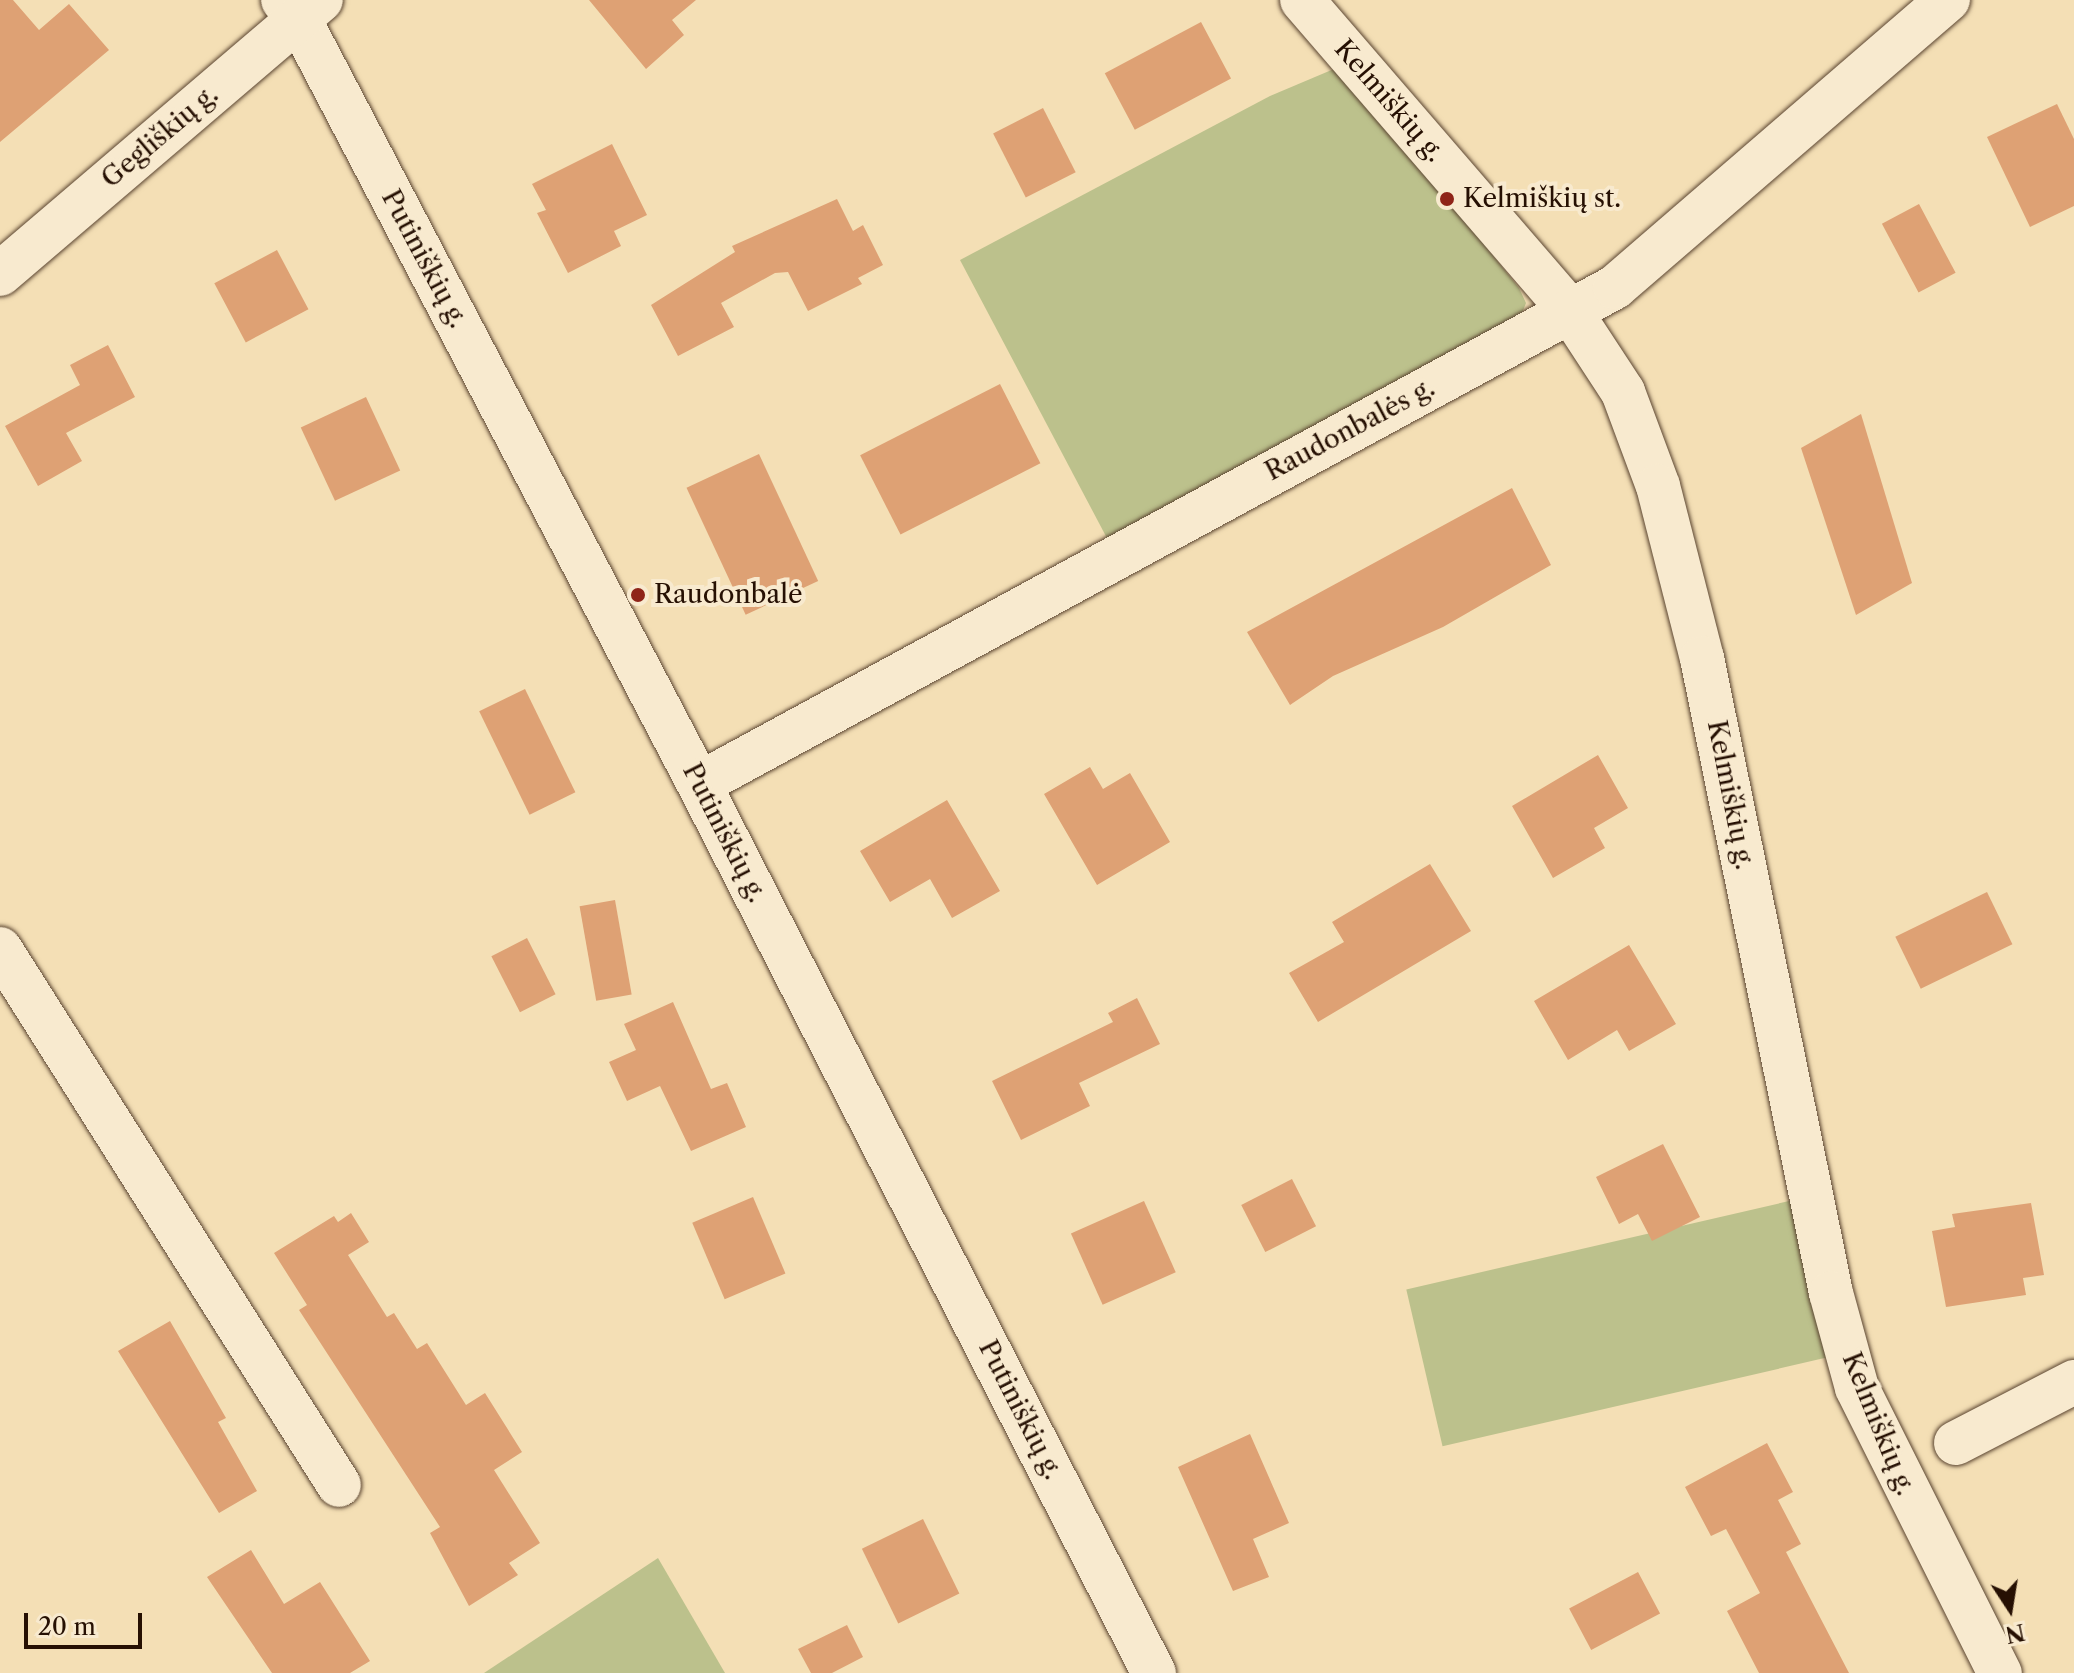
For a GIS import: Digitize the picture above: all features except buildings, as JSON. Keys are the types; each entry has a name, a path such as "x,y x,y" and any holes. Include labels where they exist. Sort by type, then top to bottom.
{"street":[{"name":"Kelmiškių g.","path":"1302,0 1570,311 1623,392 1658,486 1702,658 1831,1293 1857,1388 2000,1673"},
{"name":"Raudonbalės g.","path":"699,784 1570,311 1639,269 1948,0"},
{"name":"Gegliškių g.","path":"0,274 301,6"},
{"name":"Putiniškių g.","path":"301,6 1154,1673"},
{"path":"0,949 339,1485"},
{"path":"1956,1443 2074,1382"}],"green space":[{"path":"1341,66 1519,288 1526,303 1520,318 1109,542 960,260 1270,96"},
{"path":"1798,1199 1834,1356 1443,1446 1406,1289"},
{"path":"658,1558 725,1673 484,1673"}],"place":[{"name":"Kelmiškių st.","path":"1447,199"},
{"name":"Raudonbalė","path":"638,595"}]}
